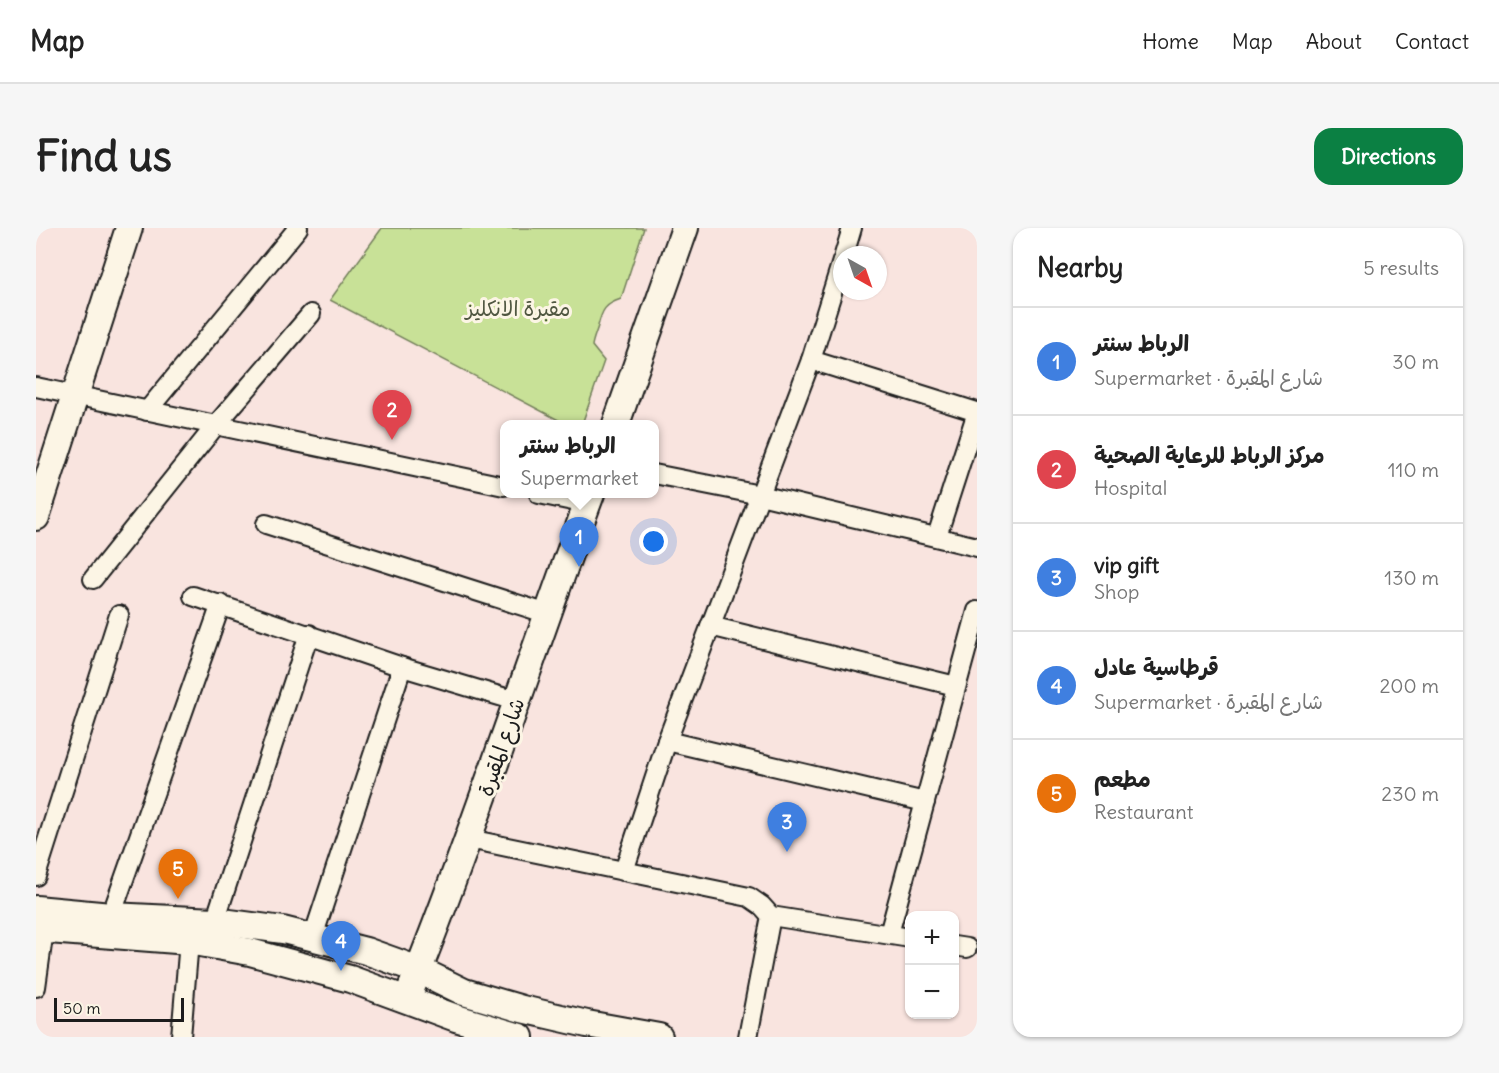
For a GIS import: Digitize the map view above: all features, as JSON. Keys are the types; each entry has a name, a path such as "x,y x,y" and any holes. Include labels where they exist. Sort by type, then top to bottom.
{"main road":[{"path":"38,506 129,228"},
{"path":"617,420 686,228"},
{"name":"شارع المقبرة","path":"407,999 469,839 589,499"},
{"path":"39,923 111,916 252,925 314,937 366,951 418,970 465,992 522,1009 658,1037"},
{"path":"39,923 189,941 250,952 350,979 456,1018 520,1037"}],"street":[{"path":"147,411 298,228"},
{"path":"847,246 852,228"},
{"path":"624,871 667,741 811,360 833,290"},
{"path":"93,579 216,425 311,314"},
{"path":"811,360 977,412 937,536"},
{"path":"36,387 500,485"},
{"path":"659,475 760,495 977,547"},
{"path":"266,524 548,614"},
{"path":"193,596 402,667 516,701"},
{"path":"111,916 221,604"},
{"path":"889,934 977,611"},
{"path":"36,876 119,615"},
{"path":"710,626 956,686"},
{"path":"215,921 309,634"},
{"path":"314,937 402,667"},
{"path":"667,741 925,802"},
{"path":"469,839 749,897 771,916 905,937"},
{"path":"748,1037 771,916"},
{"path":"36,987 39,923"},
{"path":"181,1037 189,941"}],"green space":[{"name":"مقبرة الانكليز","path":"382,228 644,228 621,299 611,303 599,320 592,346 604,361 583,420 558,420 330,300"}],"place":[{"name":"مركز الرباط للرعاية الصحية","path":"392,440"},
{"name":"الرباط سنتر","path":"579,567"},
{"name":"vip gift","path":"787,852"},
{"name":"مطعم","path":"178,899"},
{"name":"قرطاسية عادل","path":"341,971"}]}
